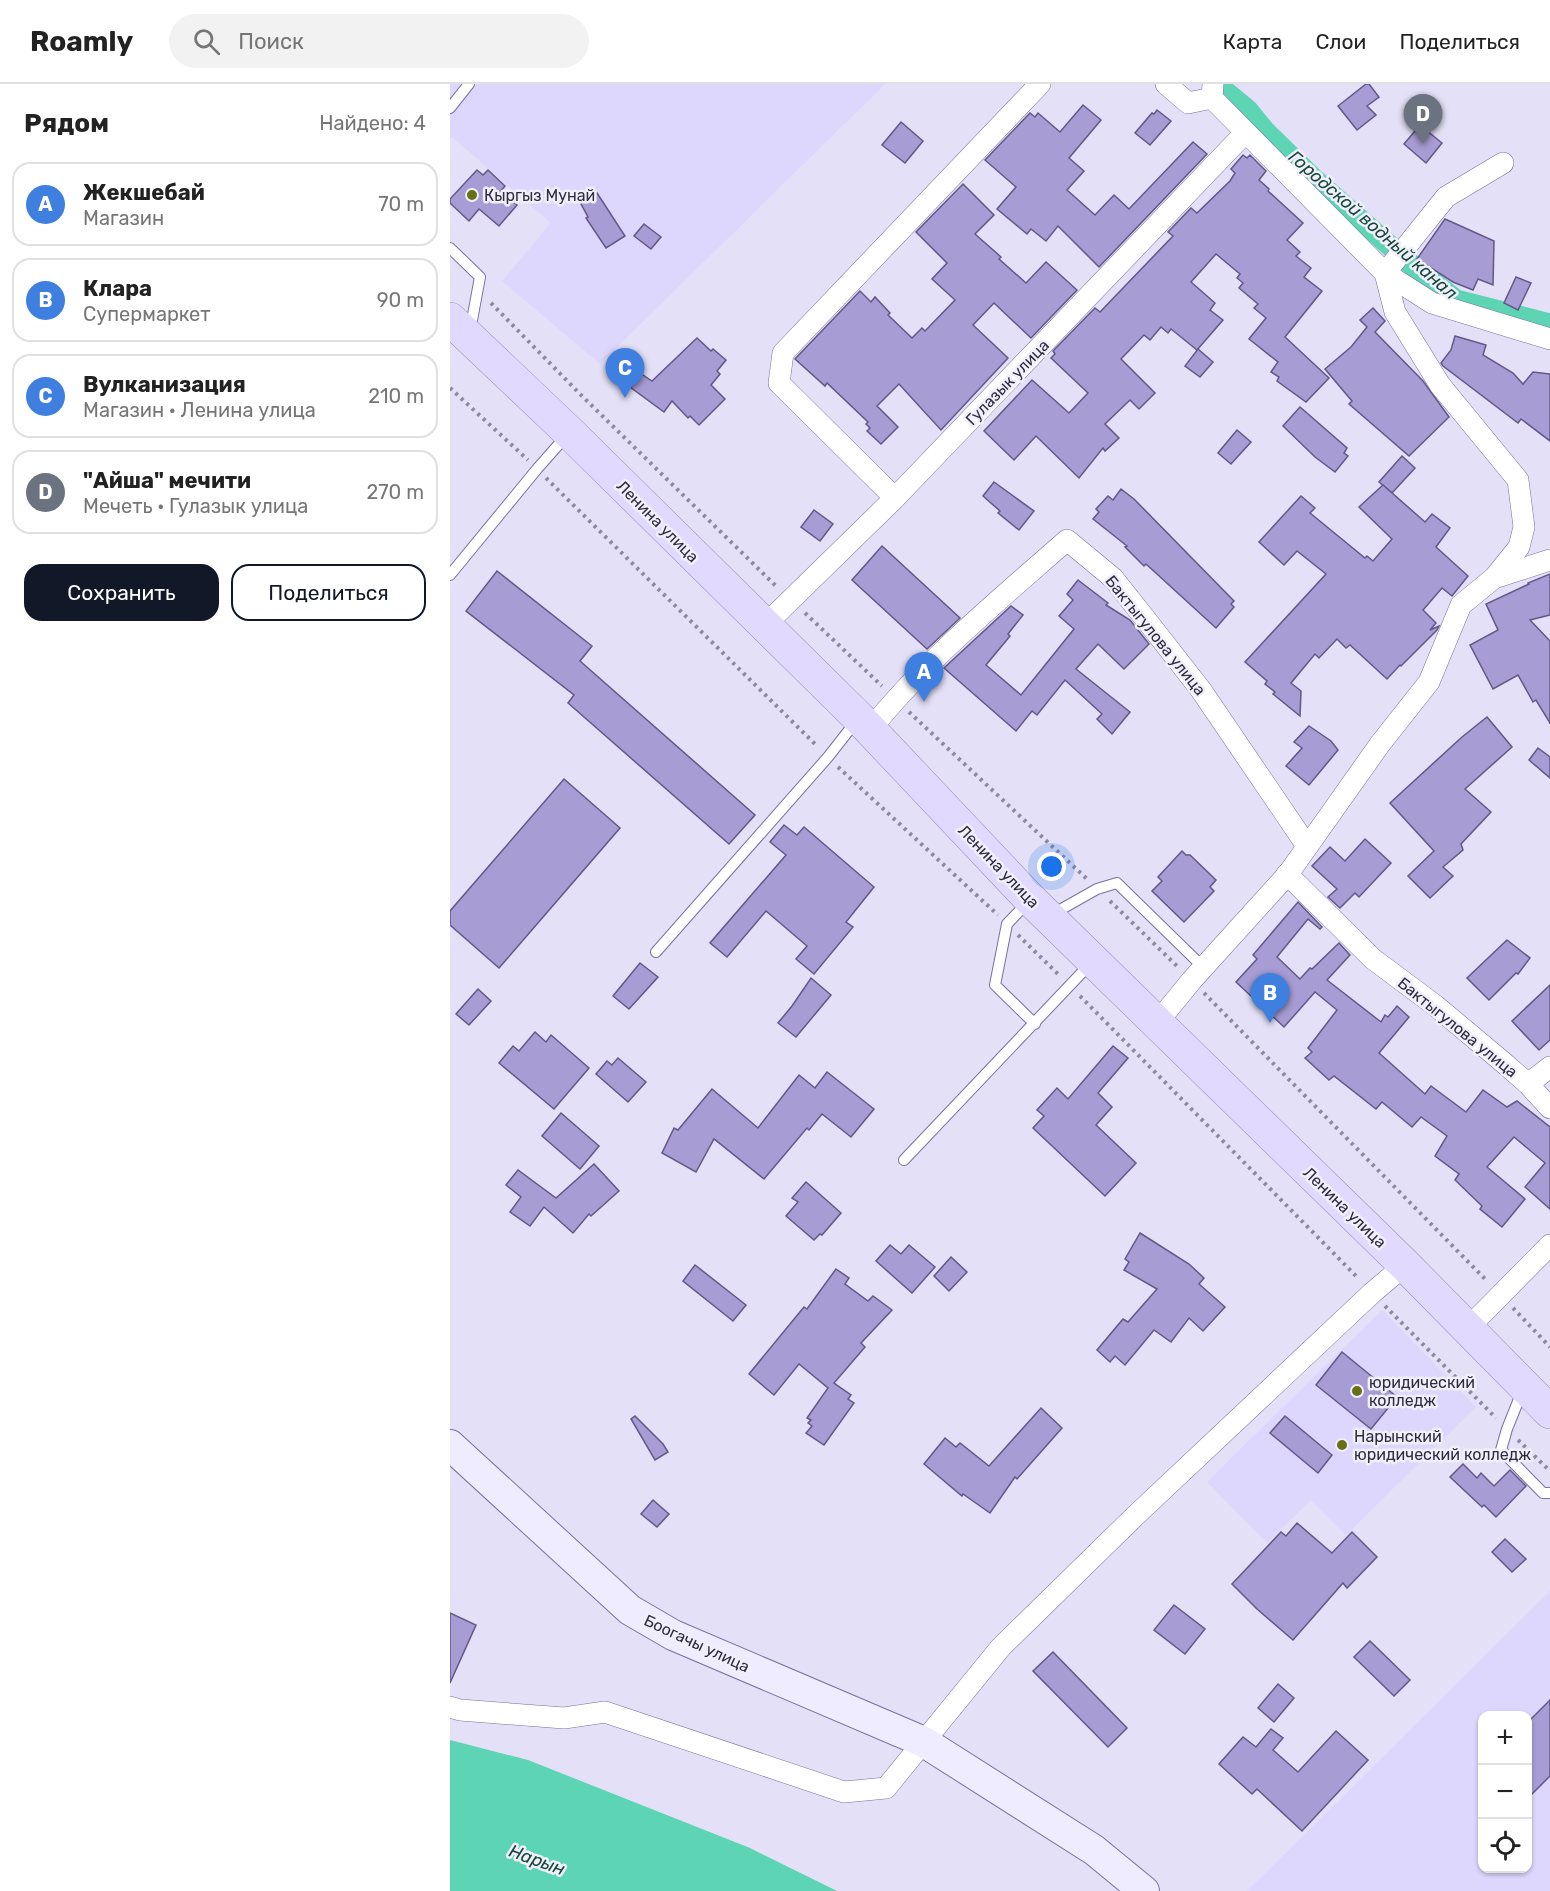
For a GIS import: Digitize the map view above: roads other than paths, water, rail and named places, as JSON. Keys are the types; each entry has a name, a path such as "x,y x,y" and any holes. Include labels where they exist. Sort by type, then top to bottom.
{"main road":[{"name":"Ленина улица","path":"459,328 570,433 865,724 1039,908 1404,1265 1550,1412"}],"street":[{"path":"895,498 779,384 783,353 1040,84"},
{"path":"1166,84 1188,102 1212,91 1245,133 1385,273 1432,303 1550,339"},
{"name":"Гулазык улица","path":"764,626 895,498 1245,133"},
{"path":"1385,273 1446,197 1503,164"},
{"path":"1156,1023 1287,874 1380,744 1429,682 1461,605 1494,578 1519,547 1524,527 1518,480 1440,385 1395,312 1385,273"},
{"name":"Бактыгулова улица","path":"865,724 896,699 939,654 1067,540 1113,578 1186,671 1307,846"},
{"path":"1494,578 1550,560"},
{"name":"Бактыгулова улица","path":"1287,874 1373,959 1436,1006 1528,1084 1550,1108"},
{"path":"1528,1084 1550,1066"},
{"path":"1467,1329 1550,1245"},
{"path":"450,1707 460,1710 564,1718 604,1712 844,1792 886,1788 1010,1639 1135,1516 1404,1265"},
{"name":"Боогачы улица","path":"450,1445 630,1611 674,1635 924,1742 1094,1850 1144,1891"}],"lane":[{"path":"450,108 469,84"},
{"path":"450,248 480,276 477,289 459,328"},
{"path":"450,575 537,469 570,433"},
{"path":"656,951 828,757 865,724"},
{"path":"1035,1023 995,985 1007,924 1039,908 1097,889 1117,883 1197,974"},
{"path":"904,1160 1093,961"},
{"path":"1524,1386 1501,1450 1543,1493 1550,1493"}],"water":[{"name":"Нарын","path":"450,1740 528,1760 750,1848 837,1891 450,1891"}],"waterway":[{"name":"Городской водный канал","path":"1221,84 1220,87 1248,110 1265,131 1312,177 1414,267 1456,300 1550,324"}],"place":[{"name":"\"Айша\" мечити","path":"1423,144"},
{"name":"Кыргыз Мунай","path":"472,195"},
{"name":"Вулканизация","path":"625,398"},
{"name":"Жекшебай","path":"924,702"},
{"name":"Клара","path":"1270,1023"},
{"name":"юридический колледж","path":"1357,1391"},
{"name":"Нарынский юридический колледж","path":"1342,1445"}]}
